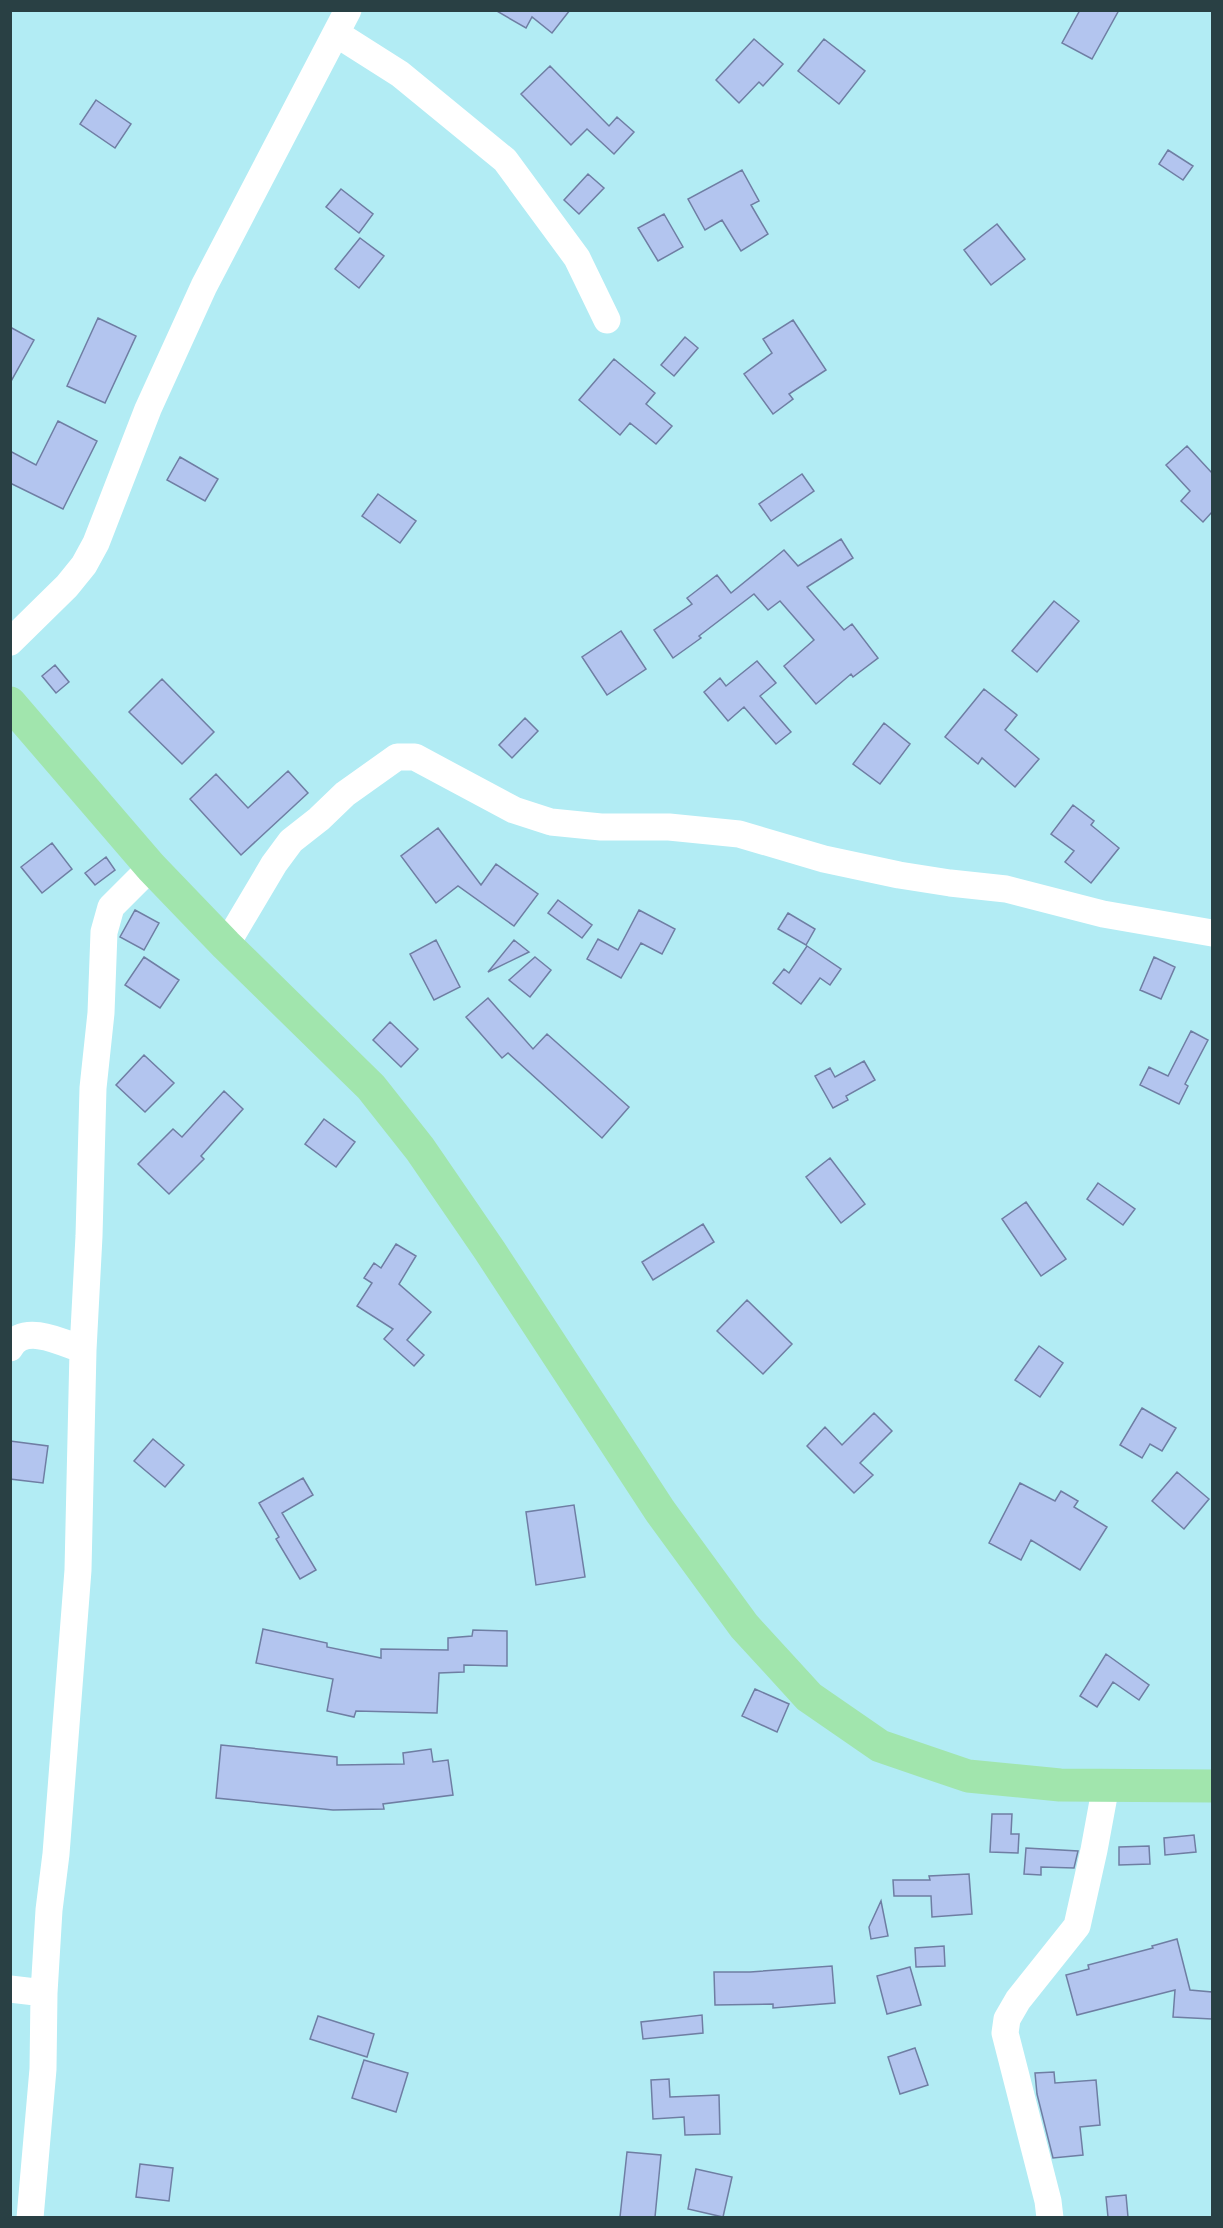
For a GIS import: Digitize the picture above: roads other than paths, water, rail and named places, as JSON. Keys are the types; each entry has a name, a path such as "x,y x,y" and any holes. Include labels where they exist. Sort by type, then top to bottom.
{"main road":[{"path":"10,702 151,867 226,945 371,1087 420,1149 552,1343 660,1511 744,1626 809,1697 880,1746 968,1776 1060,1785 1212,1786"}],"street":[{"path":"10,642 67,586 84,565 96,543 148,409 204,286 343,22 400,74 505,160 577,258 607,321"},
{"path":"226,945 273,864 291,841 345,794 397,757 415,757 514,810 552,822 601,827 669,827 740,834 824,859 899,875 1006,889 1102,914 1212,933"},
{"path":"30,2217 43,2069 44,1993 49,1910 56,1854 78,1570 83,1350 93,1088 101,1013 104,932 111,907 151,867"},
{"path":"10,1348 13,1342 28,1335 50,1338 83,1350"},
{"path":"1050,2217 1005,2033 1007,2019 1018,2000 1077,1926 1106,1785"},
{"path":"10,1989 44,1993"}]}
